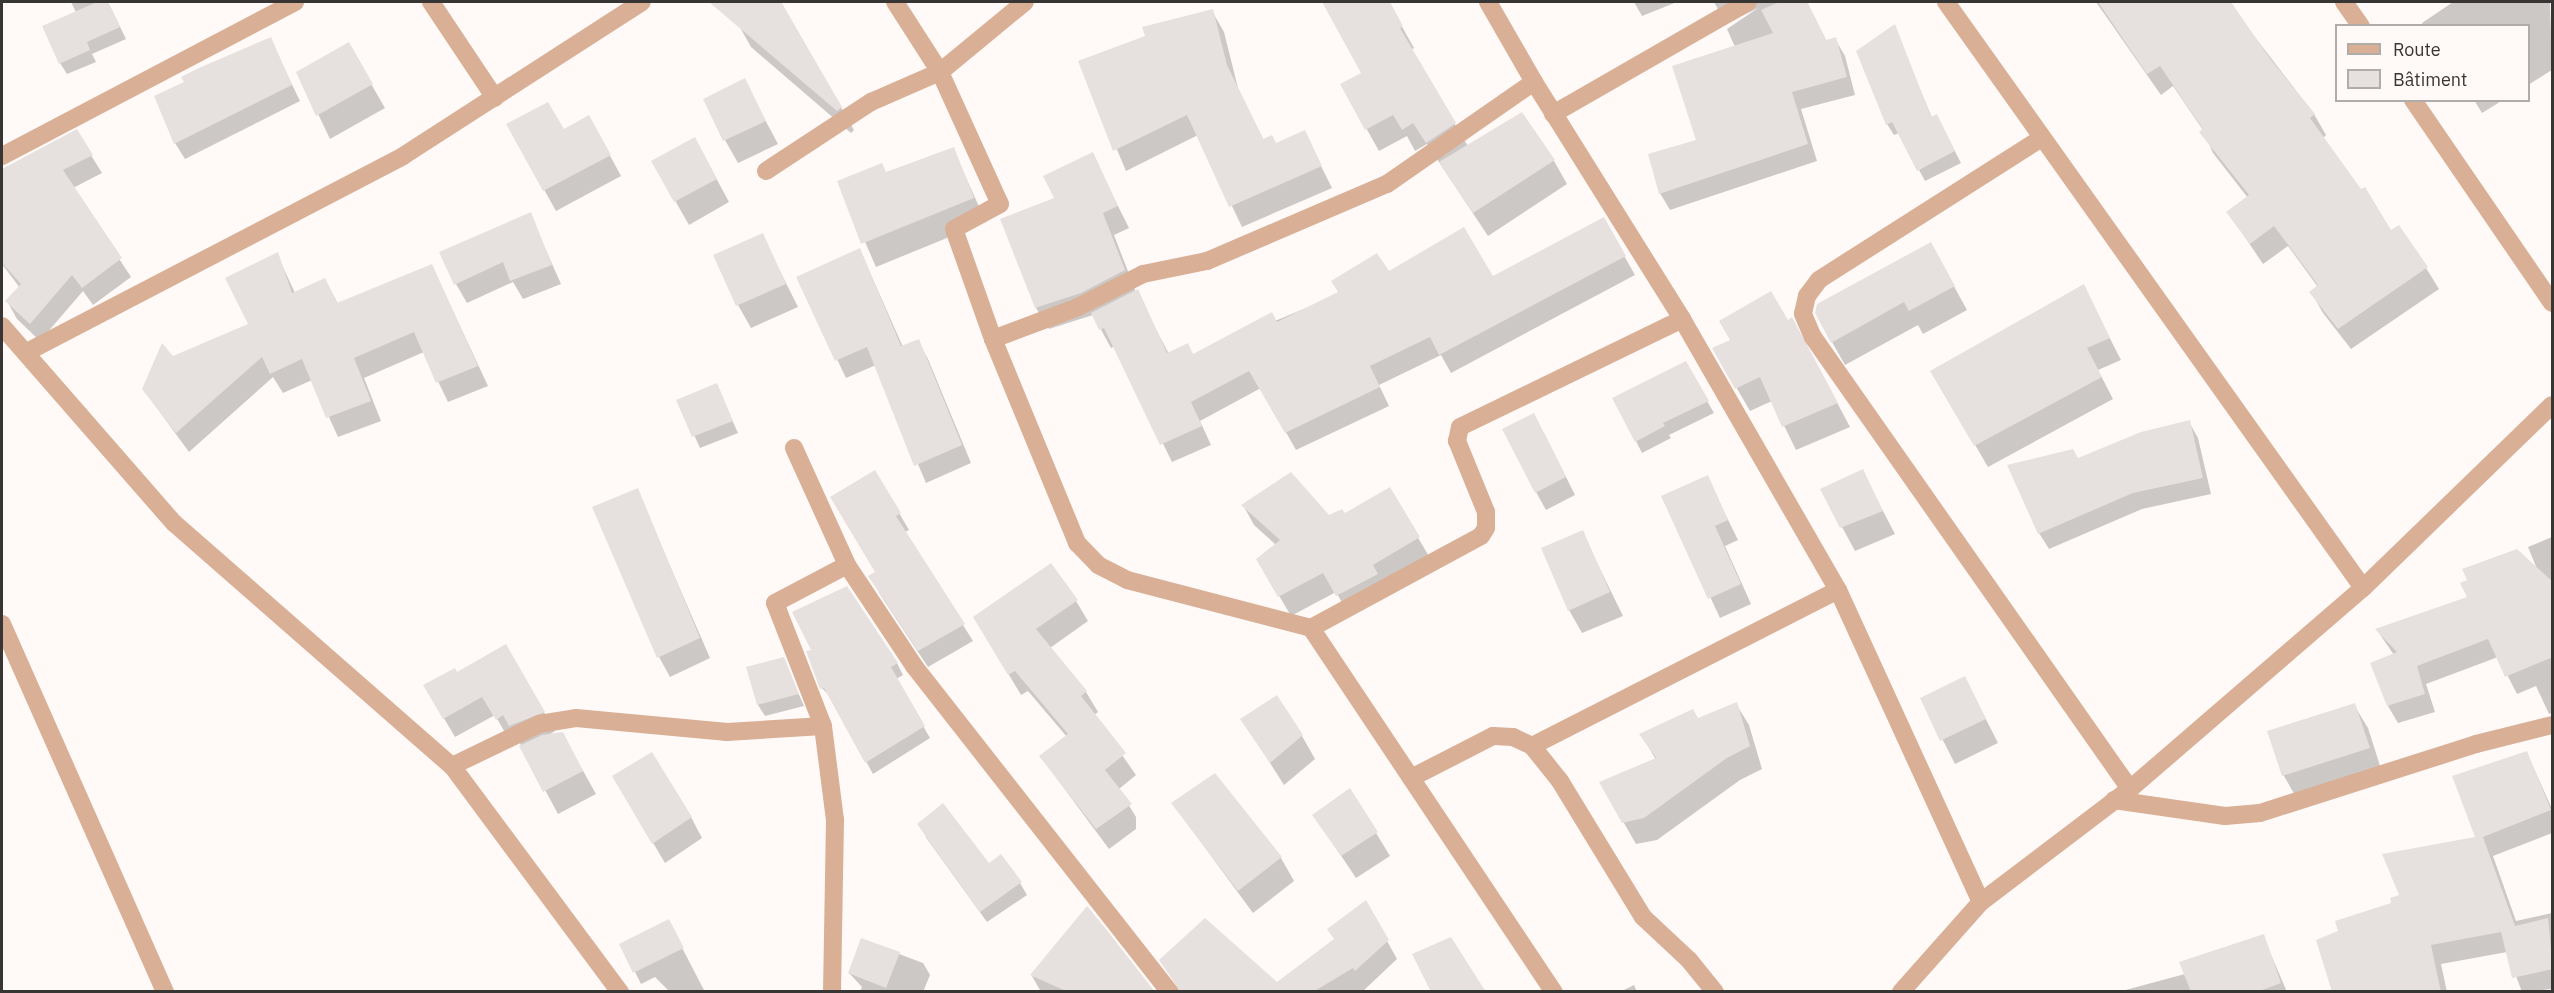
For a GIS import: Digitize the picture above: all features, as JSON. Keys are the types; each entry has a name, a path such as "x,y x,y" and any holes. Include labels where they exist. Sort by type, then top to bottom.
{"street":[{"path":"2,156 295,2"},
{"path":"430,2 495,98"},
{"path":"27,352 403,156 642,2"},
{"path":"895,2 940,72 1000,204 954,229 993,339 1077,543 1098,565 1138,584 1311,628 1554,992"},
{"path":"766,171 871,102 940,72 1025,2"},
{"path":"1488,2 1553,114 1682,319 1838,590 1981,902"},
{"path":"1553,114 1748,2"},
{"path":"1946,2 2040,139 2363,588"},
{"path":"2344,2 2360,24"},
{"path":"993,339 1078,308 1143,274 1207,261 1387,184 1534,82"},
{"path":"2414,102 2553,303"},
{"path":"2040,139 1819,280 1807,296 1803,314 1813,337 2130,789"},
{"path":"1311,628 1481,536 1486,528 1486,512 1457,441 1460,427 1682,319"},
{"path":"2,326 174,523 452,766 620,992"},
{"path":"1901,992 1981,902 2130,789 2363,588 2553,405"},
{"path":"794,448 847,565 914,666 1170,992"},
{"path":"832,992 836,820 824,726 775,603 847,565"},
{"path":"1532,746 1838,590"},
{"path":"2,624 165,992"},
{"path":"452,766 538,724 576,718 727,732 824,726"},
{"path":"2114,800 2225,816 2260,813 2476,744 2553,725"},
{"path":"1411,778 1493,736 1513,737 1532,746 1560,781 1643,917 1689,960 1715,992"}],"building":[{"path":"97,2 108,2 120,27 87,42 90,50 59,64 42,26"},
{"path":"709,2 781,2 842,107 837,111"},
{"path":"1322,2 1390,2 1403,26 1400,28 1456,123 1426,143 1413,123 1402,130 1393,115 1365,130 1340,84 1361,73"},
{"path":"1779,2 1807,2 1826,40 1836,37 1847,77 1792,92 1808,144 1659,194 1648,154 1696,140 1672,66 1773,33 1761,10"},
{"path":"2098,2 2231,2 2271,60 2315,114 2310,118 2361,189 2365,187 2391,230 2399,225 2428,267 2338,329 2309,292 2318,285 2274,226 2250,244 2226,212 2249,195 2199,132 2203,129 2160,66 2147,74"},
{"path":"1213,9 1227,65 1263,139 1272,135 1276,143 1305,130 1322,166 1229,207 1187,115 1113,151 1078,61 1145,36 1142,27"},
{"path":"1895,24 1931,117 1937,114 1955,151 1917,171 1892,122 1886,125 1856,51"},
{"path":"271,37 292,85 174,144 154,96 184,82 181,77"},
{"path":"349,42 373,84 316,116 296,72"},
{"path":"745,78 766,121 723,141 703,99"},
{"path":"548,102 564,129 589,115 611,155 543,191 506,124"},
{"path":"1522,112 1555,160 1473,213 1439,162"},
{"path":"77,129 93,155 63,170 122,258 82,288 72,275 30,324 5,301 21,284 2,263 2,169"},
{"path":"695,137 717,179 674,202 651,161"},
{"path":"954,147 974,198 861,244 837,181 882,163 886,172"},
{"path":"1093,152 1118,206 1103,213 1125,270 1081,293 1035,308 1000,219 1054,198 1043,176"},
{"path":"531,212 552,265 510,281 503,262 454,285 439,252"},
{"path":"1604,217 1626,256 1439,355 1430,337 1370,366 1380,387 1285,433 1249,371 1191,402 1202,426 1160,445 1104,328 1099,330 1091,313 1138,289 1167,353 1188,343 1193,354 1272,312 1277,322 1338,292 1331,281 1377,253 1389,271 1464,227 1493,276"},
{"path":"763,233 786,284 736,306 713,255"},
{"path":"1931,242 1955,286 1909,311 1904,302 1831,343 1815,313 1817,304"},
{"path":"860,248 901,346 919,339 962,445 914,466 867,347 835,361 796,277"},
{"path":"278,252 292,293 325,278 337,303 432,264 478,366 436,383 414,332 354,358 371,401 326,418 302,359 270,374 262,357 176,433 142,389 162,343 173,356 248,324 225,278"},
{"path":"2084,284 2110,338 2087,348 2102,377 1974,446 1930,371"},
{"path":"1771,291 1788,320 1792,317 1838,403 1782,427 1760,377 1735,389 1712,348 1730,340 1719,321"},
{"path":"1686,361 1709,401 1663,423 1665,426 1635,442 1612,398"},
{"path":"717,383 733,421 692,437 676,400"},
{"path":"1534,413 1566,477 1535,493 1502,429"},
{"path":"2190,420 2203,478 2133,493 2038,534 2007,465 2073,449 2078,458 2141,432"},
{"path":"1863,469 1883,511 1840,528 1820,489"},
{"path":"875,470 901,513 896,516 965,624 918,651 868,576 875,572 830,497"},
{"path":"1291,472 1329,515 1342,509 1345,513 1390,487 1420,537 1373,565 1378,574 1336,596 1323,573 1278,597 1256,559 1280,540 1241,505"},
{"path":"1708,475 1728,520 1715,526 1741,584 1708,599 1661,496"},
{"path":"638,488 700,638 657,658 592,507"},
{"path":"1583,530 1610,592 1568,611 1541,548"},
{"path":"2517,549 2553,582 2553,657 2505,677 2488,639 2417,666 2425,694 2387,706 2370,663 2397,652 2375,629 2467,597 2460,583 2467,580 2462,569"},
{"path":"1051,563 1078,600 1036,629 1087,691 1081,696 1126,753 1105,770 1132,804 1096,829 1039,756 1068,734 1015,671 1008,675 973,617"},
{"path":"847,586 898,663 891,667 925,726 865,763 824,688 820,689 806,651 811,650 792,612"},
{"path":"506,644 545,712 509,726 503,715 496,720 482,697 443,719 423,685 455,668 457,672"},
{"path":"784,657 799,694 757,705 746,667"},
{"path":"1965,676 1986,719 1940,741 1920,698"},
{"path":"1277,695 1303,735 1270,763 1240,719"},
{"path":"1737,702 1750,746 1727,758 1644,818 1622,823 1599,782 1656,758 1639,734 1693,709 1698,718"},
{"path":"2355,703 2370,748 2282,776 2267,731"},
{"path":"563,732 583,771 543,792 519,746 542,735"},
{"path":"2527,751 2551,810 2483,837 2515,926 2548,918 2553,969 2512,978 2501,932 2431,945 2441,992 2332,992 2316,940 2338,931 2335,921 2391,903 2390,898 2399,895 2382,854 2475,837 2452,776"},
{"path":"652,752 692,817 652,844 612,776"},
{"path":"1215,773 1282,857 1238,891 1171,803"},
{"path":"1350,788 1378,832 1341,856 1312,815"},
{"path":"943,803 989,863 1001,854 1022,882 980,912 917,824"},
{"path":"1366,900 1389,940 1355,971 1353,968 1313,992 1181,992 1159,960 1205,918 1277,982 1334,939 1327,929"},
{"path":"1087,906 1155,992 1068,992 1030,975"},
{"path":"669,919 684,948 633,973 619,944"},
{"path":"2264,934 2281,983 2257,992 2191,992 2179,962"},
{"path":"1451,937 1486,992 1431,992 1412,954"},
{"path":"861,938 900,952 886,988 848,973"}]}
